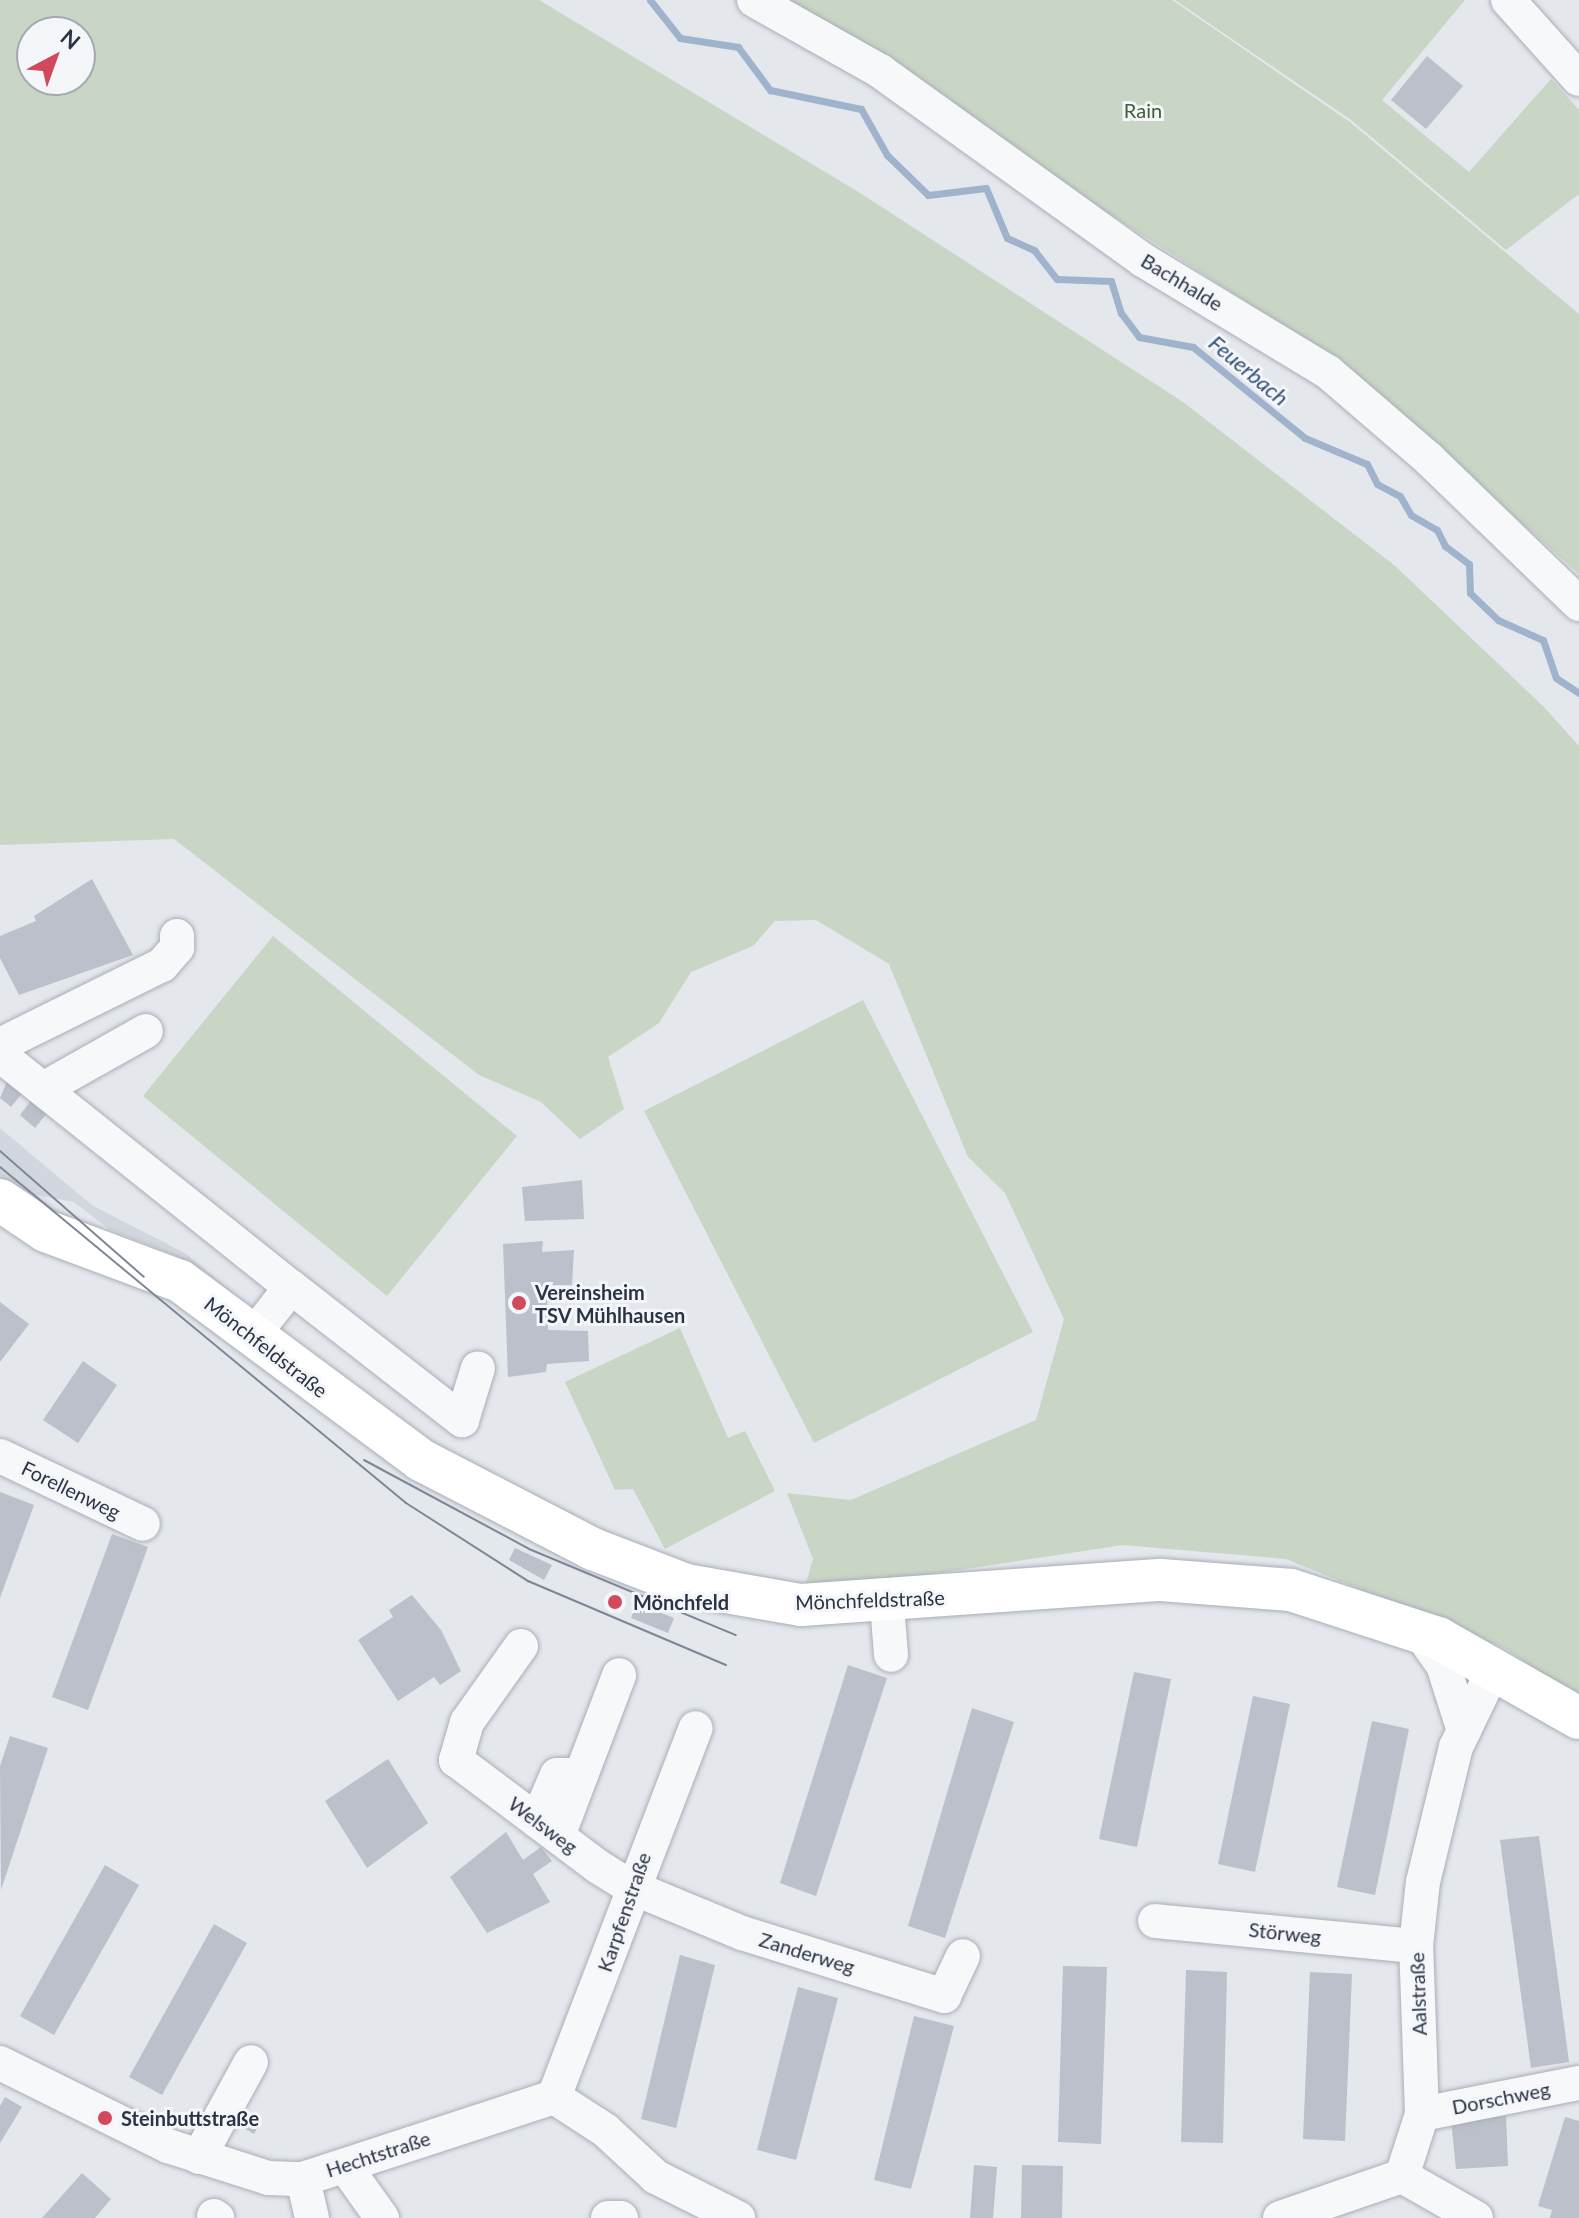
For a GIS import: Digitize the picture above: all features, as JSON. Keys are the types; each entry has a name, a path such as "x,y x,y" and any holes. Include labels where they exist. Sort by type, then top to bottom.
{"main road":[{"name":"Mönchfeldstraße","path":"0,1200 46,1231 180,1281 421,1460 646,1571 770,1602 887,1604 1083,1584 1228,1583 1291,1590 1418,1630 1495,1666 1579,1718"}],"street":[{"name":"Bachhalde","path":"754,0 880,71 1143,260 1328,372 1429,459 1579,604"},
{"path":"1508,0 1579,79"},
{"path":"0,1045 108,992 110,976 149,955 172,930"},
{"path":"43,1089 146,1031"},
{"path":"0,1055 462,1420 478,1368"},
{"path":"252,1337 291,1287"},
{"name":"Forellenweg","path":"0,1456 143,1524"},
{"path":"887,1604 891,1655"},
{"path":"1418,1630 1443,1665 1464,1731"},
{"name":"Welsweg","path":"521,1646 467,1722 456,1760 631,1887"},
{"name":"Aalstraße","path":"1402,2176 1422,2114 1416,1946 1423,1882 1464,1731 1495,1666"},
{"path":"548,1828 557,1775 581,1775 619,1675"},
{"name":"Karpfenstraße","path":"554,2097 631,1887 696,1728"},
{"name":"Zanderweg","path":"631,1887 742,1933 944,1996 963,1956"},
{"name":"Störweg","path":"1155,1921 1416,1946"},
{"path":"199,2157 251,2062"},
{"name":"Hechtstraße","path":"0,2063 48,2092 199,2157 268,2178 303,2179 554,2097"},
{"name":"Dorschweg","path":"1422,2114 1579,2083"},
{"path":"554,2097 605,2130 656,2177 721,2215"},
{"path":"345,2166 382,2218"},
{"path":"1280,2218 1402,2176 1476,2218"},
{"path":"303,2179 312,2218"},
{"path":"608,2218 621,2218"}],"shaded area":[{"path":"0,1128 93,1206 185,1253 253,1309 170,1253 110,1230 74,1202 20,1192 0,1176"}],"green space":[{"path":"0,0 539,0 860,193 1183,402 1394,565 1544,707 1579,746 1579,1699 1506,1649 1286,1559 1123,1545 874,1583 805,1586 813,1559 787,1493 851,1500 1036,1420 1064,1319 1005,1193 968,1157 889,964 816,920 775,921 753,946 691,972 659,1023 608,1057 624,1109 580,1139 541,1102 479,1075 174,839 0,845"},
{"name":"Rain","path":"781,0 1172,0 1350,122 1579,314 1579,574 1339,361 1053,178 903,67"},
{"path":"1175,0 1465,0 1382,100 1469,172 1551,79 1579,110 1579,194 1506,250 1351,120"},
{"path":"273,936 517,1136 387,1296 143,1096"},
{"path":"863,1000 1033,1332 814,1443 644,1111"},
{"path":"680,1328 728,1438 745,1431 775,1491 665,1549 633,1489 615,1490 565,1382"}],"building":[{"path":"1427,56 1463,86 1426,129 1391,100"},
{"path":"92,879 133,955 19,995 0,958 0,936 36,921 34,916"},
{"path":"8,1079 24,1091 11,1107 0,1098"},
{"path":"32,1099 48,1112 35,1128 20,1115"},
{"path":"582,1180 584,1219 525,1221 522,1187"},
{"path":"543,1241 542,1252 574,1250 572,1285 547,1285 548,1330 588,1331 589,1361 547,1364 546,1372 508,1377 503,1244"},
{"path":"0,1302 29,1324 0,1362"},
{"path":"83,1361 117,1385 78,1443 43,1420"},
{"path":"0,1492 34,1505 0,1598"},
{"path":"112,1534 148,1547 88,1710 52,1697"},
{"path":"515,1548 552,1565 544,1580 509,1560"},
{"path":"412,1595 441,1630 461,1671 440,1685 434,1677 398,1701 358,1640 393,1617 389,1610"},
{"path":"637,1603 674,1618 668,1633 631,1618"},
{"path":"848,1665 887,1678 816,1896 780,1883"},
{"path":"1134,1672 1171,1679 1137,1847 1099,1839"},
{"path":"1253,1696 1290,1704 1255,1872 1218,1864"},
{"path":"972,1708 1014,1722 945,1938 908,1926"},
{"path":"1372,1721 1409,1729 1375,1895 1337,1887"},
{"path":"10,1736 48,1748 1,1890 0,1766"},
{"path":"388,1759 428,1823 367,1868 325,1801"},
{"path":"506,1832 523,1860 541,1847 552,1861 533,1874 550,1902 487,1933 450,1877"},
{"path":"1539,1836 1569,2062 1531,2068 1500,1840"},
{"path":"105,1865 139,1885 54,2035 20,2016"},
{"path":"214,1924 247,1943 162,2095 129,2077"},
{"path":"680,1955 715,1965 676,2128 641,2119"},
{"path":"1063,1966 1107,1967 1101,2144 1058,2142"},
{"path":"1186,1970 1227,1972 1223,2143 1181,2142"},
{"path":"1310,1972 1352,1974 1345,2141 1303,2139"},
{"path":"798,1987 838,1998 796,2160 757,2150"},
{"path":"914,2016 954,2026 911,2189 874,2180"},
{"path":"5,2097 22,2107 0,2143 0,2106"},
{"path":"243,2110 261,2121 254,2134 235,2123"},
{"path":"1506,2116 1508,2166 1456,2169 1451,2120"},
{"path":"1565,2117 1579,2121 1579,2218 1550,2218 1552,2210 1538,2206"},
{"path":"974,2165 997,2167 993,2218 970,2218"},
{"path":"1022,2165 1063,2166 1062,2218 1021,2218"},
{"path":"82,2173 111,2199 95,2218 42,2218"}],"waterway":[{"name":"Feuerbach","path":"650,0 680,38 738,47 770,90 861,109 887,155 928,195 986,188 1007,238 1034,250 1057,279 1111,281 1121,313 1139,337 1193,347 1305,438 1367,464 1377,484 1400,496 1411,515 1437,530 1445,546 1469,564 1470,593 1498,620 1543,640 1556,678 1579,693"}],"tram line":[{"path":"0,1151 144,1277"},
{"path":"0,1167 406,1503 528,1581 726,1665"},
{"path":"364,1460 529,1549 736,1635"}],"place":[{"name":"Vereinsheim TSV Mühlhausen","path":"519,1303"},
{"name":"Mönchfeld","path":"615,1602"},
{"name":"Steinbuttstraße","path":"105,2118"}]}
